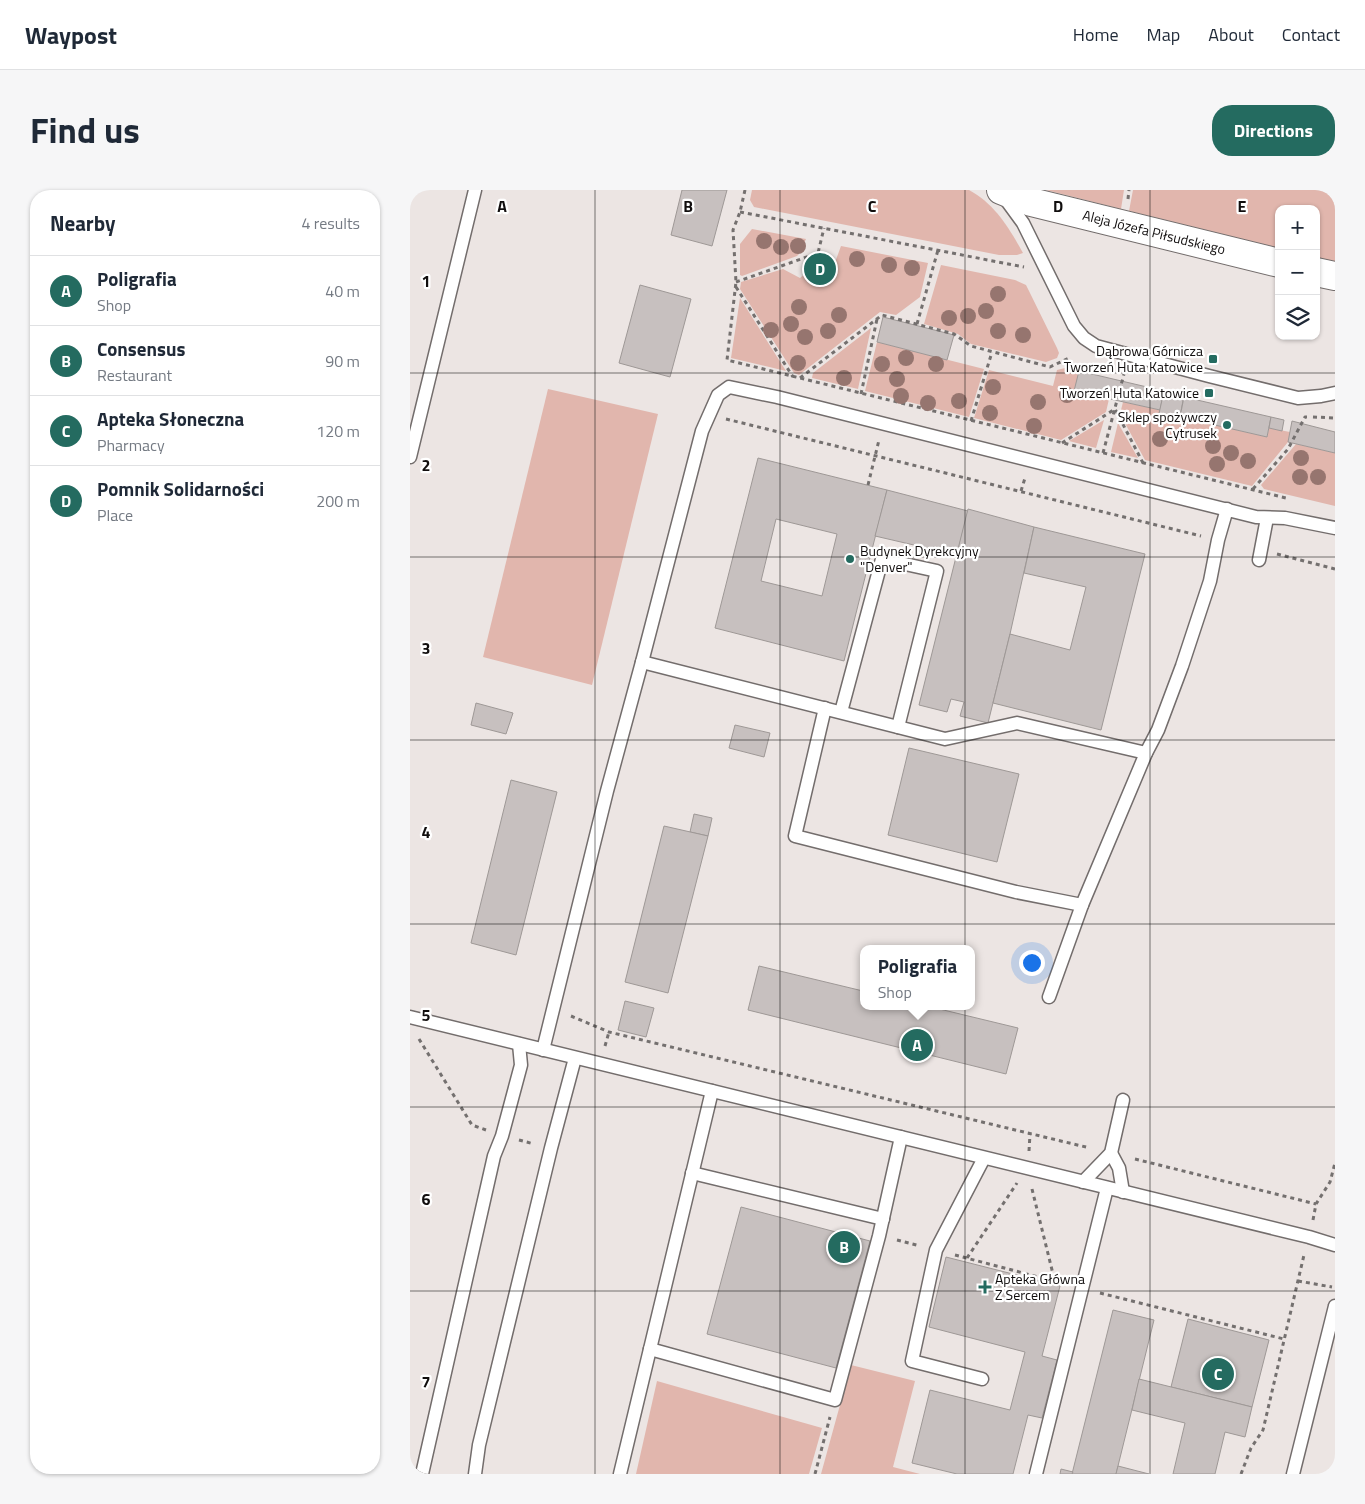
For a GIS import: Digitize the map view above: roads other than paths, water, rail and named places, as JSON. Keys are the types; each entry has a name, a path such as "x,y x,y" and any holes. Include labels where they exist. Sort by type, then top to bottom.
{"street":[{"name":"Aleja Józefa Piłsudskiego","path":"1001,190 1031,202 1275,261"},
{"path":"1320,273 1335,276"}],"lane":[{"path":"410,457 475,190"},
{"path":"997,190 1006,198 1023,223 1074,326 1084,338 1096,346 1298,398 1335,393"},
{"path":"543,1050 607,791 702,431 718,395 729,387 777,397 1256,517 1285,518 1335,528"},
{"path":"1049,997 1082,905 1146,752 1158,730 1182,666 1210,581 1218,540 1227,510"},
{"path":"1260,555 1267,518"},
{"path":"841,712 882,559 938,571 898,727"},
{"path":"642,662 945,738 1017,723 1146,752"},
{"path":"825,708 795,836 1016,892 1082,905"},
{"path":"410,1017 1309,1237 1335,1245"},
{"path":"422,1474 494,1156 502,1136 520,1065 519,1044"},
{"path":"475,1474 479,1445 551,1148 576,1058"},
{"path":"620,1474 712,1091"},
{"path":"1083,1182 1111,1153 1123,1100"},
{"path":"650,1350 835,1400 879,1236 901,1137"},
{"path":"1111,1153 1119,1168 1123,1192"},
{"path":"982,1379 912,1361 936,1250 984,1158"},
{"path":"692,1173 883,1219"},
{"path":"1036,1474 1107,1188"},
{"path":"1293,1474 1335,1306"}],"place":[{"name":"Pomnik Solidarności","path":"820,269"},
{"name":"Dąbrowa Górnicza Tworzeń Huta Katowice","path":"1213,359"},
{"name":"Tworzeń Huta Katowice","path":"1209,393"},
{"name":"Sklep spożywczy Cytrusek","path":"1227,425"},
{"name":"Budynek Dyrekcyjny \"Denver\"","path":"850,559"},
{"name":"Poligrafia","path":"917,1045"},
{"name":"Consensus","path":"844,1247"},
{"name":"Apteka Główna Z Sercem","path":"985,1287"},
{"name":"Apteka Słoneczna","path":"1218,1374"}]}
